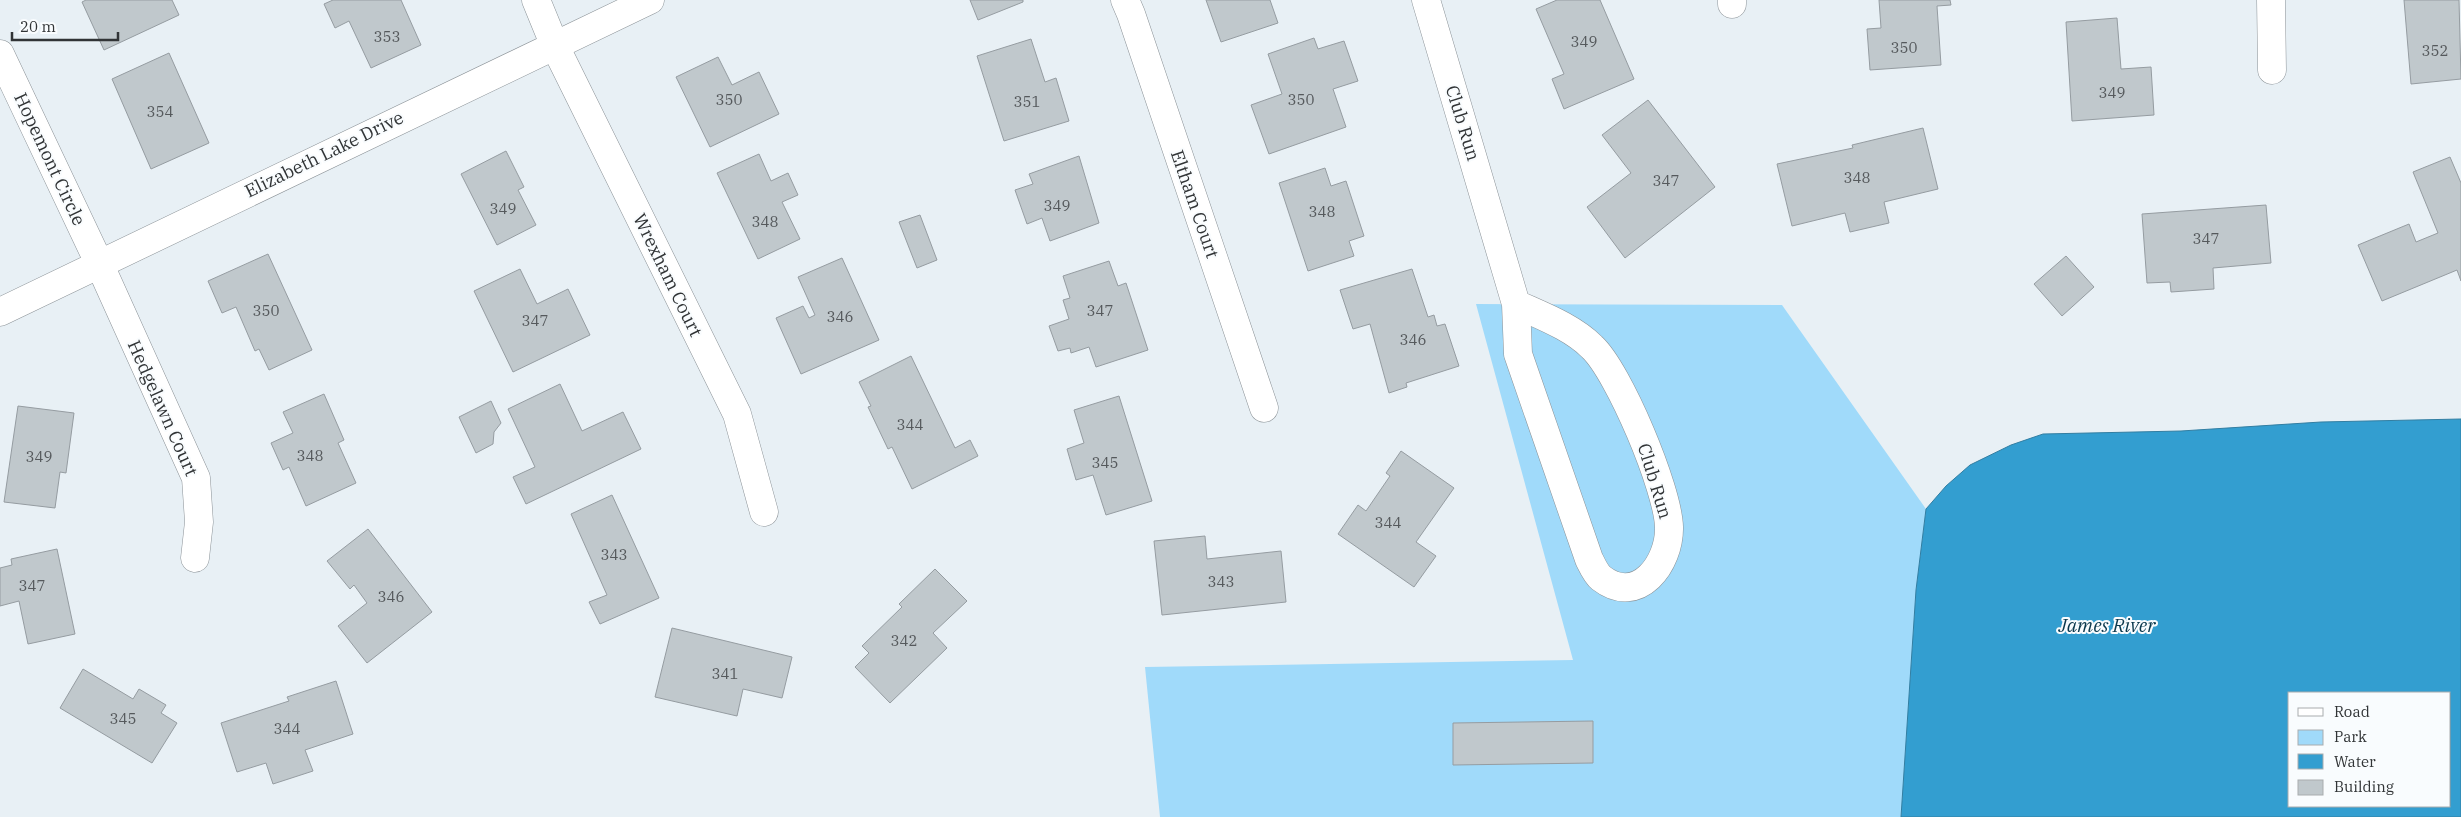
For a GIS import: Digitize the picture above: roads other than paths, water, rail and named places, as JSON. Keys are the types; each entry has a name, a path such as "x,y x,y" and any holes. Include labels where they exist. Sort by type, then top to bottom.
{"street":[{"name":"Wrexham Court","path":"536,0 554,44 737,414 764,512"},
{"name":"Elizabeth Lake Drive","path":"0,312 554,44 650,0"},
{"name":"Eltham Court","path":"1125,0 1132,14 1264,408"},
{"name":"Club Run","path":"1426,0 1516,304 1518,354 1589,559 1600,577 1616,588 1631,587 1649,580 1664,557 1669,527 1659,484 1634,416 1608,367 1592,346 1554,321 1516,304"},
{"path":"2271,0 2272,70"},
{"name":"Hopemont Circle","path":"0,54 99,263"},
{"name":"Hedgelawn Court","path":"99,263 196,478 199,522 195,558"}],"water":[{"name":"James River","path":"2461,419 2461,817 1901,817 1916,590 1926,509 1946,486 1970,465 2011,445 2043,434 2181,431 2321,422"}]}
